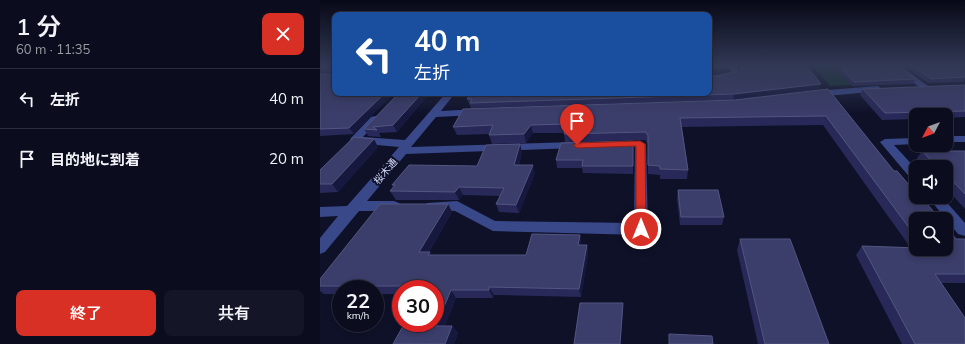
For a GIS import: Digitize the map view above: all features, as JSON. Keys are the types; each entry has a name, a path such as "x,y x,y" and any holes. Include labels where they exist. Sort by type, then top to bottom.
{"street":[{"path":"910,88 928,87 919,81"},
{"path":"804,95 828,92 888,89"},
{"name":"桜木通","path":"320,248 449,96"},
{"path":"434,114 489,112"},
{"path":"380,114 355,140 405,147 585,145"},
{"path":"953,139 965,139"},
{"path":"909,141 885,142 909,168"},
{"path":"320,212 353,208 457,206 492,226 641,229 640,144 609,144"},
{"path":"940,204 963,230 965,230"}],"green space":[{"path":"826,81 850,81 854,85 830,86"}],"building":[{"path":"320,81 332,81 332,96 382,96 349,128 320,129"},
{"path":"712,81 819,81 821,84 734,94 712,95"},
{"path":"965,85 965,111 953,111 953,108 909,108 909,112 885,113 863,89"},
{"path":"828,89 894,171 897,171 909,185 909,204 927,204 934,212 909,212 909,228 826,116 680,118 688,170 660,169 660,166 648,165 648,135 645,132 564,134 567,124 531,125 524,134 489,135 493,125 453,127 463,109 735,100"},
{"path":"396,96 419,96 393,125 373,127 377,130 364,129"},
{"path":"469,96 675,96 470,103 472,99 467,99"},
{"path":"354,137 374,139 332,184 320,184 320,170"},
{"path":"633,141 633,166 582,166 583,160 556,160 561,143"},
{"path":"520,144 514,165 533,165 516,205 496,204 504,188 459,187 455,192 390,191 395,185 392,185 409,165 477,166 486,145"},
{"path":"965,151 965,194 953,181 953,160 930,160 923,152"},
{"path":"678,190 718,190 724,217 681,217"},
{"path":"380,204 448,204 419,252 430,252 428,255 526,255 532,234 580,235 578,245 587,245 579,289 489,287 489,290 451,290 444,307 444,280 392,280 392,286 384,286 384,280 332,280 332,286 320,286 320,279"},
{"path":"953,235 956,239 965,239 965,274 935,274 965,318 965,344 915,344 862,246 909,248 909,256 953,256"},
{"path":"740,239 790,239 829,344 765,344"},
{"path":"580,303 623,303 620,344 574,344"},
{"path":"444,326 452,326 445,344 393,344 400,332 444,332"},
{"path":"669,334 712,336 713,344 669,344"}],"route":[{"path":"577,145 640,144 641,229"}]}
